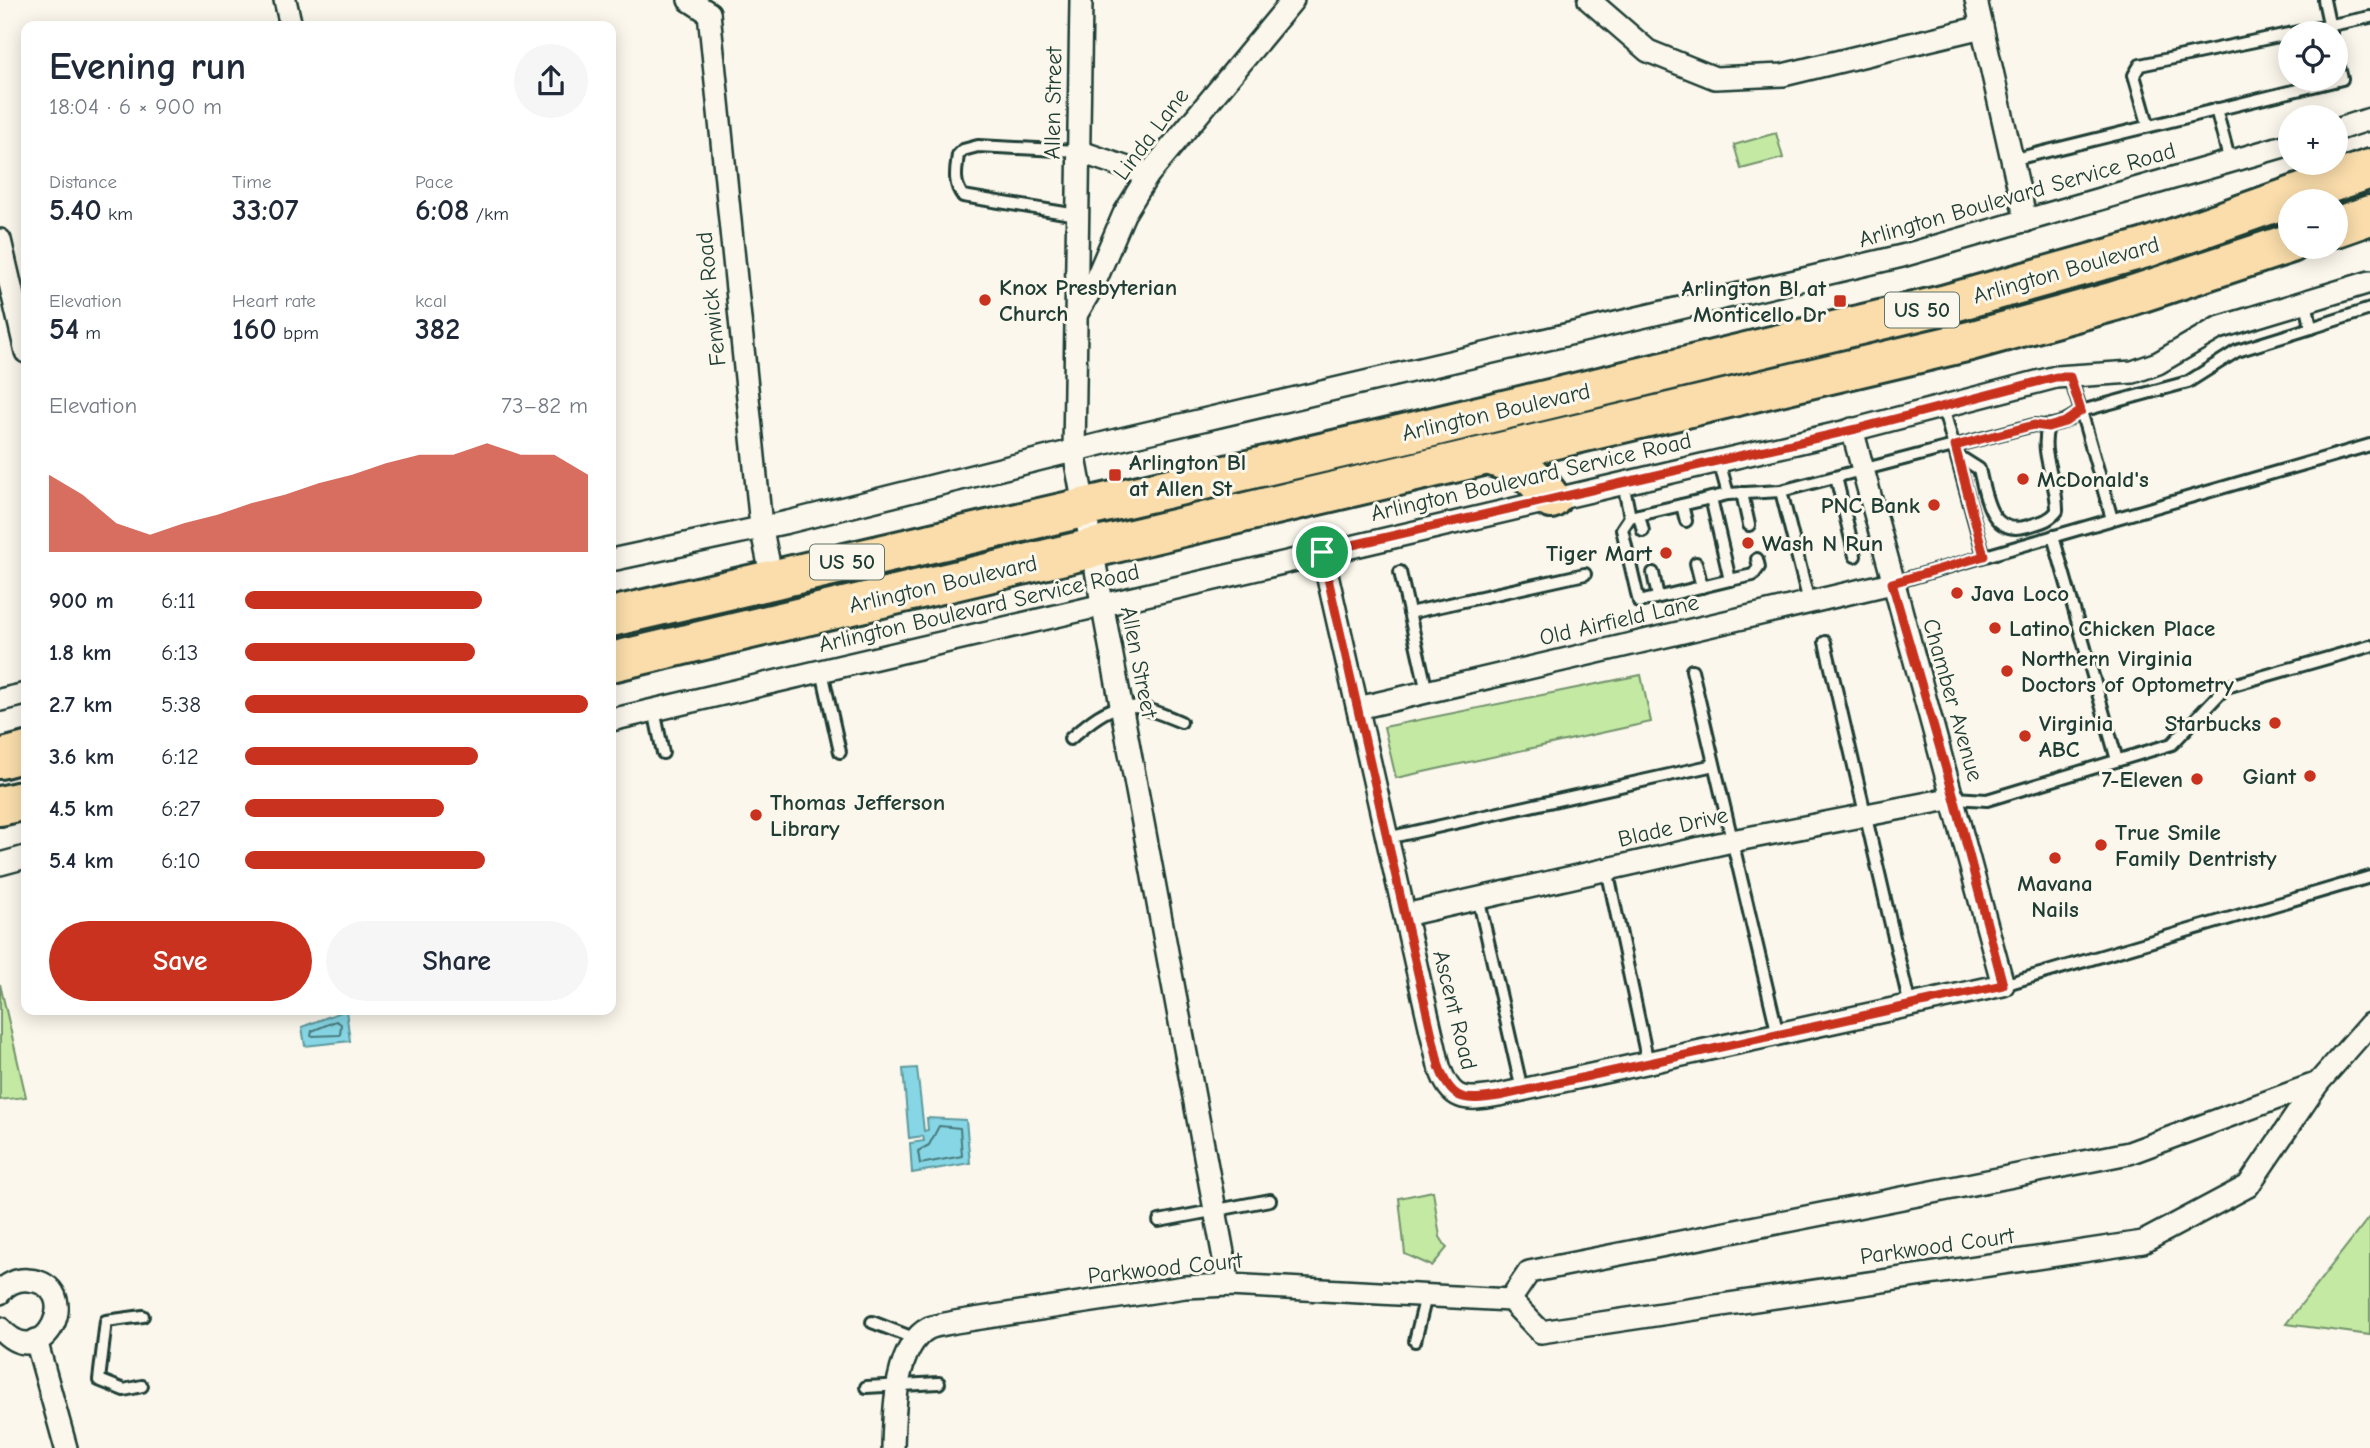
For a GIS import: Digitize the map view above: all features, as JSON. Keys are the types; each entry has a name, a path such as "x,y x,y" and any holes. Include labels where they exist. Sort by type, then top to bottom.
{"highway":[{"name":"Arlington Boulevard","path":"616,616 1943,305 2146,248 2370,169"},
{"path":"2348,223 2370,215"},
{"name":"Arlington Boulevard","path":"616,661 1970,341 2115,301 2278,247"},
{"path":"1551,499 1556,467 1564,451 1578,435"},
{"path":"1491,456 1519,465 1538,480 1551,499"},
{"path":"0,759 21,753"},
{"path":"0,806 21,801"}],"street":[{"path":"285,0 290,21"},
{"path":"688,0 715,6"},
{"name":"Allen Street","path":"1081,0 1074,452 1228,1285"},
{"name":"Linda Lane","path":"1075,316 1094,284 1124,214 1149,175 1293,0"},
{"path":"1589,0 1648,51 1715,78 1783,75 1982,27"},
{"path":"1976,0 2026,220"},
{"name":"Fenwick Road","path":"715,6 761,526 772,579"},
{"path":"2348,126 2370,119"},
{"name":"Arlington Boulevard Service Road","path":"616,559 1814,278 2278,148"},
{"path":"1078,151 1149,175"},
{"path":"0,240 21,330"},
{"name":"Arlington Boulevard Service Road","path":"616,719 1718,461 2056,377 2133,372 2158,363 2200,337 2229,325 2370,282"},
{"name":"Chamber Avenue","path":"1852,429 2003,985"},
{"name":"Ascent Road","path":"1322,552 1444,1081 1454,1094 1469,1099 1522,1090 2003,985"},
{"name":"Old Airfield Lane","path":"1358,708 1892,583"},
{"path":"0,701 21,695"},
{"name":"Blade Drive","path":"1405,915 1732,841 1954,797"},
{"path":"0,864 21,859"},
{"name":"Parkwood Court","path":"916,1339 929,1328 955,1322 1185,1287 1228,1285 1510,1300 1541,1332 2143,1242 2248,1186 2318,1083 2370,1024"},
{"name":"Parkwood Court","path":"1510,1300 1529,1272 2129,1153 2318,1083"},
{"path":"0,1293 12,1283 23,1279 34,1280 50,1290 55,1299 57,1318 46,1335 36,1340 18,1342 0,1328"},
{"path":"893,1448 895,1386 916,1339"},
{"path":"36,1340 66,1448"}],"lane":[{"path":"2324,0 2328,21"},
{"path":"2348,24 2370,18"},
{"path":"2148,124 2134,75 2140,65 2278,39"},
{"path":"2011,160 2148,124 2292,91"},
{"path":"2216,109 2230,162"},
{"path":"1077,215 963,196 957,188 956,177 958,155 963,150 978,146 1078,151"},
{"path":"2306,300 2311,328"},
{"path":"1757,559 1759,567 1753,575 1639,602 1622,529 1635,516 1728,494 1781,491 1956,450 2034,425 2048,427 2065,422 2081,411 2188,382 2237,351 2370,309"},
{"path":"2229,325 2237,351"},
{"path":"2070,377 2112,519"},
{"path":"1943,407 1984,556"},
{"path":"1956,450 1979,469 1990,513 2001,524 2015,530 2049,520 2057,511 2058,500 2043,442 2048,427"},
{"path":"1892,583 2370,445"},
{"path":"1718,461 1728,494"},
{"path":"1836,477 1855,556"},
{"path":"1623,483 1643,531"},
{"path":"1781,491 1809,603"},
{"path":"1742,493 1749,525"},
{"path":"1711,498 1730,580"},
{"path":"1682,505 1686,521"},
{"path":"2053,536 2117,761"},
{"path":"1696,563 1702,587"},
{"path":"1400,572 1427,692"},
{"path":"1653,573 1658,597"},
{"path":"1409,613 1585,574"},
{"path":"1825,642 1910,1006"},
{"path":"1954,797 1987,800 2172,744 2226,687 2370,646"},
{"path":"1692,670 1778,1035"},
{"path":"822,671 840,752"},
{"path":"1070,739 1098,713 1120,706 1142,706 1181,722"},
{"path":"654,710 663,753"},
{"path":"1387,838 1714,765"},
{"path":"1607,869 1648,1063"},
{"path":"2003,985 2370,877"},
{"path":"1478,897 1522,1090"},
{"path":"1159,1221 1270,1200"},
{"path":"1415,1341 1426,1296"},
{"path":"142,1386 124,1390 99,1380 106,1321 143,1316"},
{"path":"873,1322 916,1339"},
{"path":"866,1387 939,1383"}],"green space":[{"path":"1776,133 1783,158 1741,169 1734,145"},
{"path":"1641,675 1651,722 1396,778 1384,727"},
{"path":"0,984 26,1097 0,1100"},
{"path":"1433,1191 1440,1237 1447,1248 1432,1266 1405,1254 1399,1198"},
{"path":"2370,1216 2370,1335 2286,1324"}],"water":[{"path":"333,1015 347,1015 350,1041 305,1046 302,1027"},
{"path":"917,1068 924,1131 928,1130 927,1118 966,1120 970,1163 912,1173 910,1143 924,1141 923,1136 909,1138 903,1069"}],"place":[{"name":"Knox Presbyterian Church","path":"985,300"},
{"name":"Arlington Bl at Monticello Dr","path":"1840,301"},
{"name":"Arlington Bl at Allen St","path":"1115,475"},
{"name":"McDonald's","path":"2023,479"},
{"name":"PNC Bank","path":"1934,505"},
{"name":"Wash N Run","path":"1748,543"},
{"name":"Tiger Mart","path":"1666,553"},
{"name":"Java Loco","path":"1957,593"},
{"name":"Latino Chicken Place","path":"1995,628"},
{"name":"Northern Virginia Doctors of Optometry","path":"2007,671"},
{"name":"Starbucks","path":"2275,723"},
{"name":"Virginia ABC","path":"2025,736"},
{"name":"Giant","path":"2310,776"},
{"name":"7-Eleven","path":"2197,779"},
{"name":"Thomas Jefferson Library","path":"756,815"},
{"name":"True Smile Family Dentristy","path":"2101,845"},
{"name":"Mavana Nails","path":"2055,858"}],"route":[{"path":"2056,377 2070,377 2081,411 2065,422 2048,427 2034,425 1955,446 1984,556 1892,583 1954,797 2003,985 1499,1096 1469,1099 1454,1094 1444,1081 1439,1066 1322,552 1856,429 2056,377"}]}
